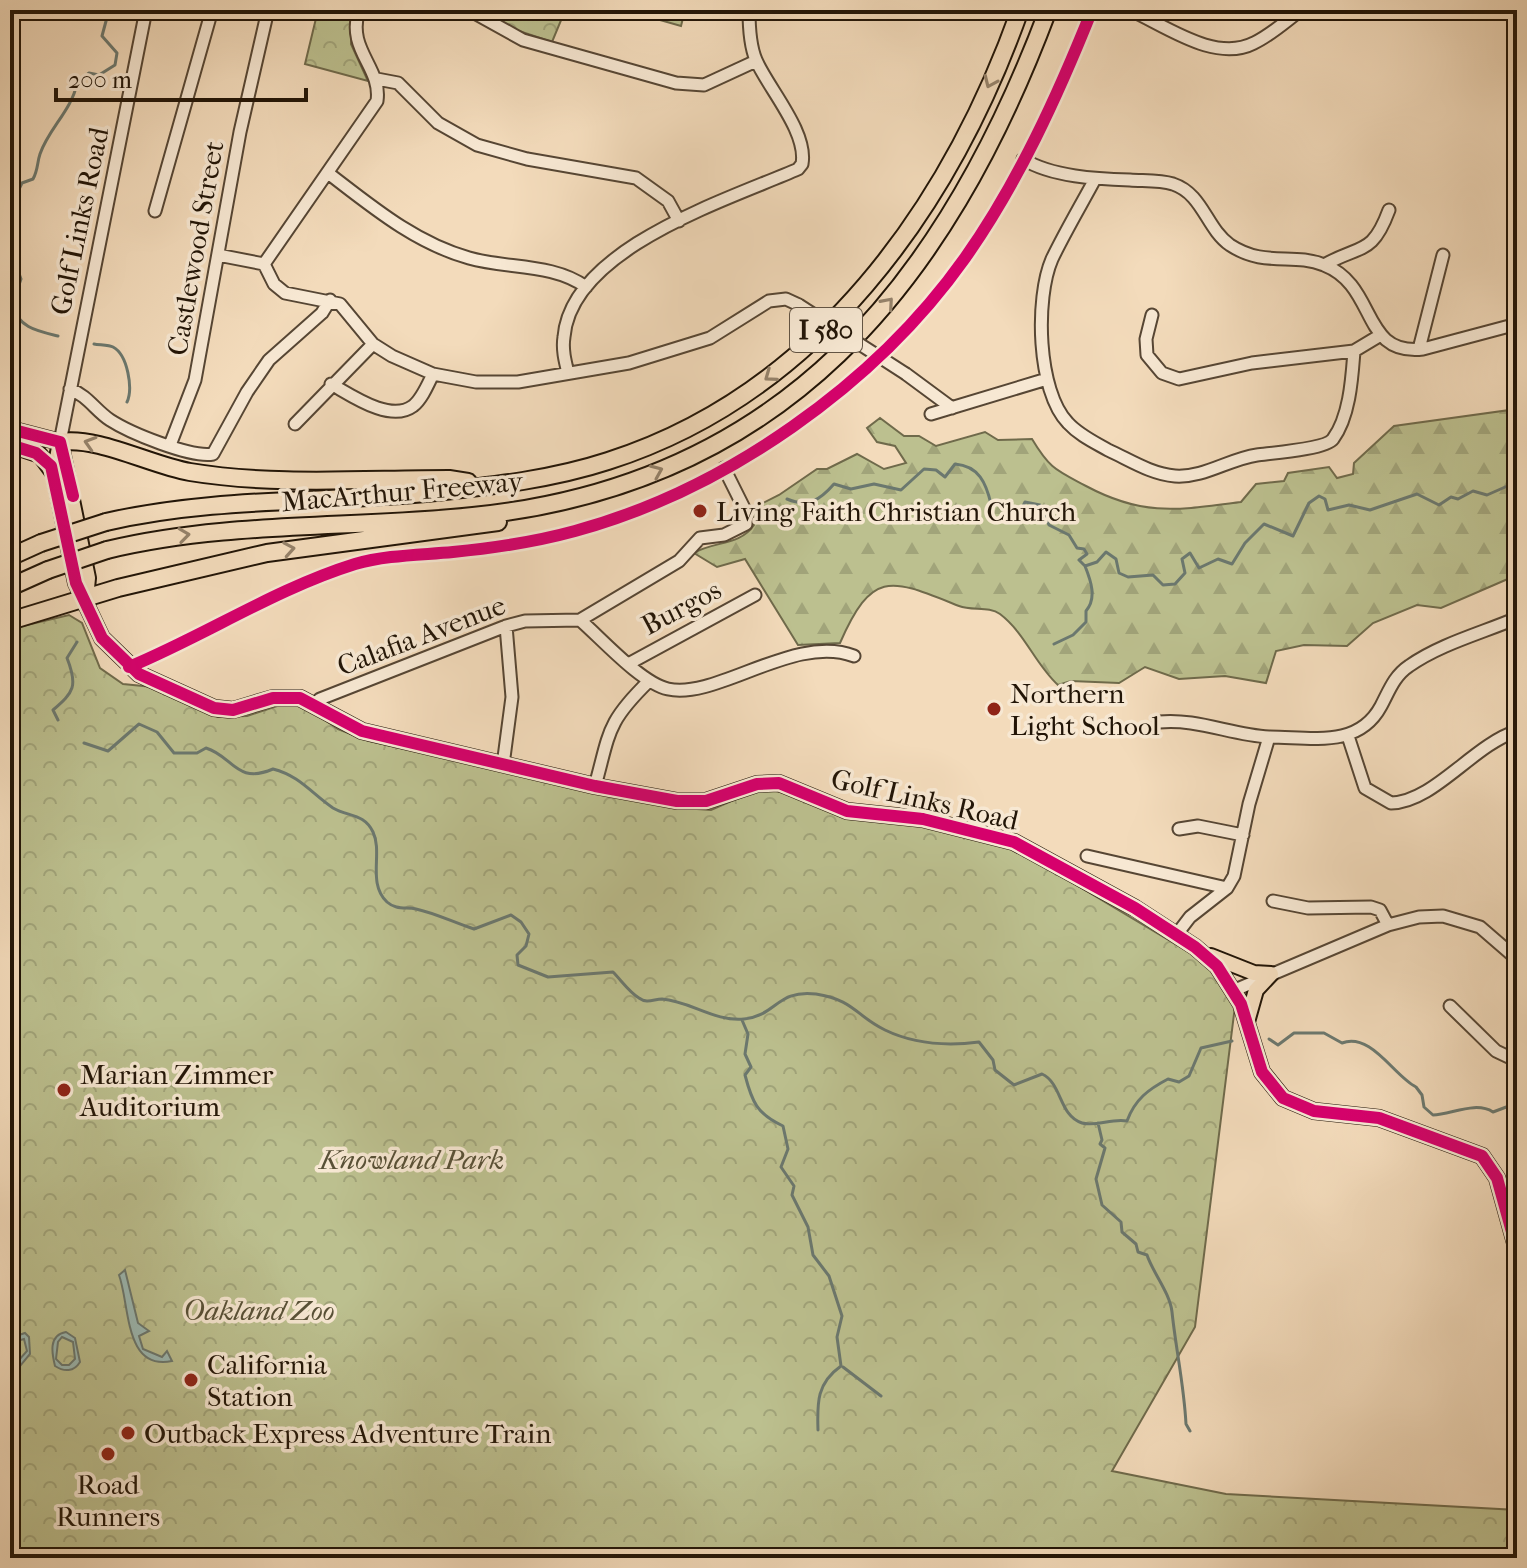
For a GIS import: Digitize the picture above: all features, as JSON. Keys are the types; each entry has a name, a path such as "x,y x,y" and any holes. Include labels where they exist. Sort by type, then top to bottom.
{"highway":[{"name":"MacArthur Freeway","path":"10,557 41,543 106,522 206,505 490,486 576,471 648,445 749,392 811,344 866,288 931,198 982,99 1020,10"},
{"name":"MacArthur Freeway","path":"10,587 107,550 207,532 472,516 584,497 658,471 728,436 796,391 861,334 911,276 954,213 1007,112 1048,10"},
{"path":"60,442 77,439 152,464 255,479 449,479 490,486"},
{"path":"10,621 290,549 470,529 584,497"}],"main road":[{"path":"10,429 60,442"},
{"path":"10,439 37,444 60,442"},
{"name":"Golf Links Road","path":"60,442 54,474 76,583 102,638 129,667 224,710 242,709 285,696 313,705 362,731 595,786 691,801 733,794 757,784 779,783 847,811 923,819 980,831 1046,858 1177,934 1203,953 1235,990 1266,1079 1291,1103 1314,1111 1379,1118 1482,1156 1497,1178 1517,1250"},
{"name":"Golf Links Road","path":"60,442 88,578 86,599"},
{"path":"10,445 40,455 54,474"},
{"path":"1203,953 1254,973 1271,974"},
{"path":"1247,1023 1256,990 1271,974"}],"street":[{"name":"Golf Links Road","path":"60,442 146,10"},
{"path":"155,211 212,10"},
{"name":"Castlewood Street","path":"170,445 195,380 253,69 268,10"},
{"path":"264,264 377,101 377,79 359,53 356,34 359,10"},
{"path":"469,10 523,40 676,83 704,85 756,61"},
{"path":"568,373 564,334 573,306 586,287 625,251 679,221 798,169 803,158 793,129 776,90 756,61 749,10"},
{"path":"129,667 273,595 356,564 499,547 574,531 655,503 774,439 823,403 914,317 965,257 1023,159 1092,10"},
{"path":"1130,10 1206,45 1234,50 1255,43 1301,10"},
{"path":"377,79 398,83 438,123 477,145 527,159 636,178 668,201 679,221"},
{"path":"1023,159 1095,179 1170,183 1197,201 1217,233 1249,256 1324,265 1345,277 1361,295 1379,336 1389,344 1419,349 1517,324"},
{"path":"328,173 400,225 439,247 496,265 560,272 586,287"},
{"path":"1095,179 1051,262 1042,304 1041,337 1047,379 1065,421 1086,439 1156,474 1179,476 1204,472 1246,456 1331,442 1351,387 1354,351"},
{"path":"1324,265 1371,245 1380,235 1389,210"},
{"path":"218,255 264,264"},
{"path":"1419,349 1443,255"},
{"path":"264,264 274,284 285,293 330,300 351,314 373,344 433,374 476,382 518,382 669,353 710,338 769,301 786,299 906,374 952,408"},
{"path":"70,389 85,396 113,422 195,455 213,454 247,392 269,360 322,313 330,300"},
{"path":"1152,315 1146,339 1147,355 1162,373 1179,379 1252,363 1354,351 1379,336"},
{"path":"295,424 373,344"},
{"path":"331,384 367,404 398,411 416,404 433,374"},
{"path":"931,414 1047,379"},
{"name":"Calafia Avenue","path":"313,705 320,699 506,626 525,621 580,620 679,561 700,538 724,535 743,528 746,512 724,468"},
{"name":"Burgos","path":"630,663 755,595"},
{"path":"1159,722 1179,720 1244,736 1348,736 1376,715 1393,682 1409,666 1517,618"},
{"path":"580,620 649,681 669,690 696,687 800,655 839,650 854,656"},
{"path":"503,765 512,697 506,626"},
{"path":"595,786 606,736 620,708 649,681"},
{"path":"1348,736 1365,788 1391,803 1414,798 1488,744 1517,731"},
{"path":"1177,934 1190,917 1227,888 1239,862 1243,835 1269,737"},
{"path":"1179,829 1198,826 1243,835"},
{"path":"1087,856 1227,888"},
{"path":"1273,901 1308,908 1371,907 1380,910 1388,925"},
{"path":"1235,990 1388,925 1431,916 1468,922 1486,931 1517,959"},
{"path":"1450,1006 1496,1051 1517,1061"}],"green space":[{"path":"318,10 352,10 351,44 368,81 305,64"},
{"path":"482,10 685,10 681,26 632,12 564,13 552,42 510,28"},
{"path":"1517,409 1517,575 1441,608 1417,605 1373,623 1347,646 1304,645 1276,651 1266,683 1225,676 1179,679 1145,667 1119,683 1071,681 1058,685 1000,614 964,607 900,586 886,586 874,591 863,602 840,643 798,645 745,559 717,567 694,553 741,537 754,525 753,508 779,495 817,469 827,469 857,454 884,469 906,463 895,446 877,442 867,428 880,418 904,436 919,436 936,446 985,432 998,440 1032,439 1054,468 1107,496 1144,507 1180,509 1241,502 1256,484 1284,481 1288,473 1329,467 1337,478 1353,474 1354,463 1394,426"},
{"name":"Knowland Park","path":"69,615 82,623 100,668 123,684 153,687 218,717 247,716 286,703 305,706 338,729 369,741 668,807 711,810 752,792 772,790 1013,847 1197,957 1219,978 1235,1006 1195,1327 1112,1471 1226,1494 1517,1510 1517,1558 10,1558 10,629"}],"water":[{"path":"125,1270 138,1323 149,1331 139,1336 143,1349 162,1357 167,1351 172,1361 156,1361 145,1356 137,1346 119,1275"},
{"path":"66,1332 75,1338 80,1362 72,1369 55,1366 53,1346 60,1334","holes":["62,1337 73,1342 75,1359 69,1365 62,1365 56,1359 58,1342"]},
{"path":"25,1333 29,1337 30,1354 16,1371 10,1370 27,1351 24,1339 10,1343 10,1338"}],"waterway":[{"path":"10,208 22,183 33,179 44,145 70,102 77,83 89,73 99,75 115,65 117,53 102,36 109,10"},
{"path":"10,216 15,219 10,239"},
{"path":"10,249 21,279 12,305 15,313 24,324 58,336"},
{"path":"94,344 113,347 126,364 129,381 127,402"},
{"path":"787,499 801,503 813,501 834,484 851,489 874,484 901,490 924,469 936,470 945,477 955,464 963,465 980,477 991,504 1006,505 1017,518 1025,502 1040,505 1049,525 1069,535 1077,548 1084,549 1087,554 1079,560 1085,566 1097,562 1106,552 1116,559 1119,573 1128,577 1153,575 1163,585 1175,584 1185,573 1182,559 1190,553 1199,568 1218,559 1232,564 1245,543 1264,524 1293,536 1309,503 1319,496 1325,499 1328,510 1349,505 1370,510 1417,494 1439,505 1451,497 1458,499 1473,491 1487,495 1512,484 1517,489"},
{"path":"1054,644 1073,635 1086,622 1092,595 1085,566"},
{"path":"58,720 53,710 72,688 67,658 77,642"},
{"path":"84,743 108,751 139,724 157,732 174,753 197,753 206,748 251,774 273,769 291,776 333,808 360,818 369,826 376,840 378,886 390,905 416,909 474,929 511,915 521,922 529,934 526,946 517,955 518,965 548,977 613,972 642,1000 662,999 683,1003 733,1019 755,1017 793,995 829,997 847,1004 875,1025 908,1038 943,1044 979,1042 993,1060 995,1070 1014,1085 1042,1074 1049,1078 1069,1114 1082,1123 1127,1121 1138,1101 1149,1091 1168,1079 1179,1082 1189,1076 1201,1048 1232,1041"},
{"path":"742,1020 748,1034 745,1054 751,1067 745,1075 750,1093 761,1112 783,1126 788,1149 781,1167 794,1186 792,1195 808,1227 813,1255 829,1276 842,1316 837,1337 841,1366 827,1379 820,1394 818,1430"},
{"path":"1269,1039 1278,1045 1294,1033 1324,1033 1342,1043 1353,1041 1363,1044 1416,1087 1422,1095 1424,1107 1433,1115 1472,1108 1493,1112 1509,1106 1515,1110 1517,1140"},
{"path":"1098,1123 1100,1144 1105,1148 1096,1179 1102,1205 1121,1222 1122,1232 1136,1244 1138,1252 1147,1255 1168,1298 1186,1424 1190,1431"},
{"path":"843,1367 881,1396"}],"cycle path":[{"path":"129,667 297,586 355,564 530,541 631,513 687,489 741,460 792,427 842,389 887,348 929,305 965,258 1036,138 1092,10"},
{"path":"10,429 60,442 73,496"},
{"path":"10,445 36,453 51,466 76,583 102,638 139,674 214,708 233,710 273,698 300,698 362,731 595,786 677,801 706,801 757,784 779,783 847,811 923,819 1014,842 1135,908 1195,947 1217,966 1241,1004 1262,1072 1283,1098 1314,1111 1379,1118 1482,1156 1497,1178 1517,1250"}],"place":[{"name":"Living Faith Christian Church","path":"700,511"},
{"name":"Northern Light School","path":"994,709"},
{"name":"Marian Zimmer Auditorium","path":"64,1090"},
{"name":"California Station","path":"191,1380"},
{"name":"Outback Express Adventure Train","path":"128,1433"},
{"name":"Road Runners","path":"108,1454"}],"park label":[{"name":"Oakland Zoo","path":"259,1310"}]}
